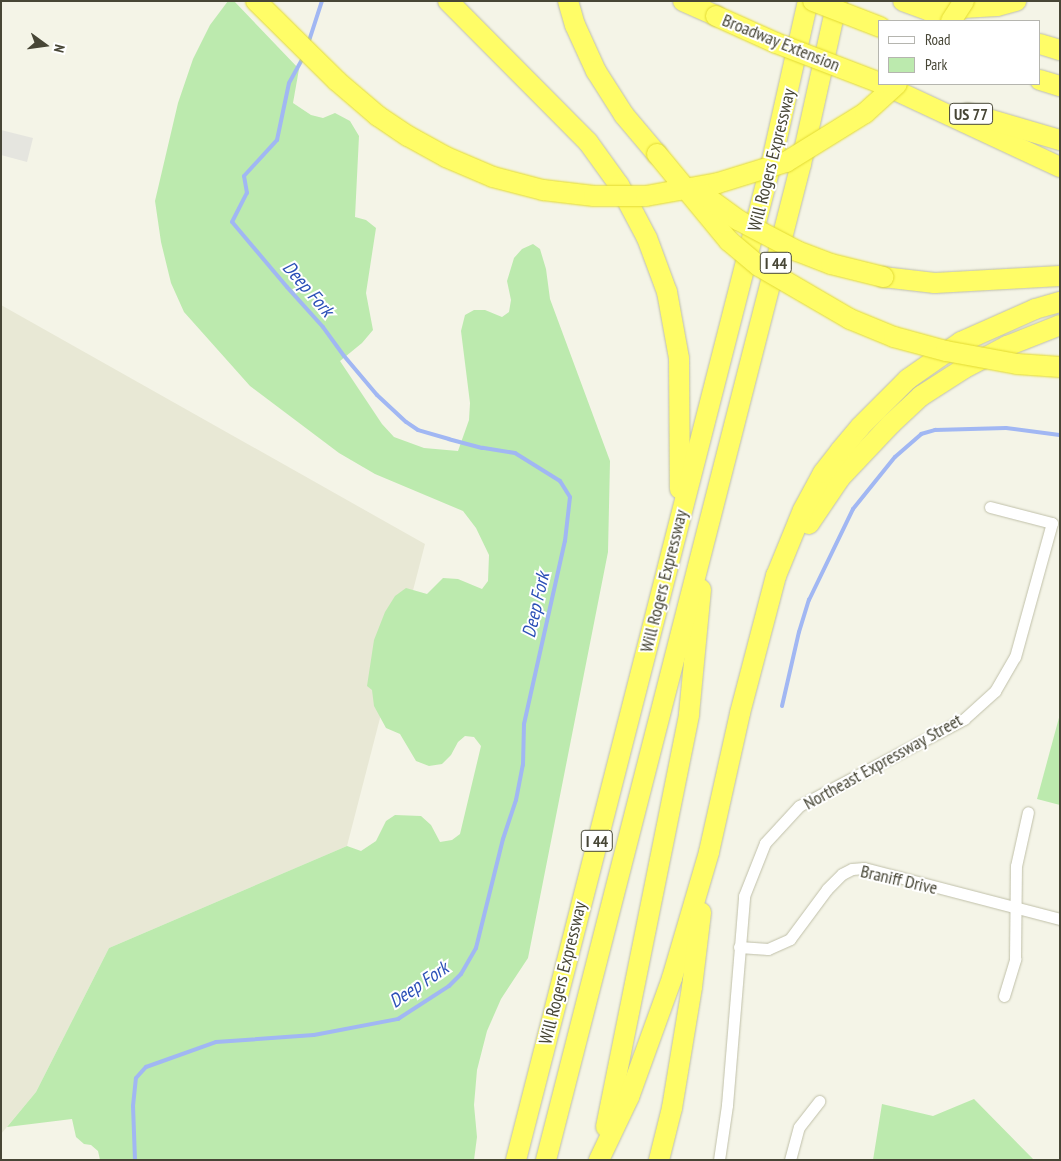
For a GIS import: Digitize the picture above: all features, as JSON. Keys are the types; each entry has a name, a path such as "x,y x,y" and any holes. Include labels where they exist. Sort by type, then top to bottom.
{"highway":[{"path":"256,1 337,82 378,116 408,136 446,158 493,177 560,192 594,196 646,196 718,184 786,162 865,112 884,85"},
{"path":"448,1 588,142 619,185 647,238 667,292 679,358 681,424 679,523"},
{"path":"568,1 575,24 596,72 624,116 737,248 766,271 850,319 894,337 946,351 1017,364 1060,367"},
{"name":"Broadway Extension","path":"683,1 776,43 878,81"},
{"name":"Will Rogers Expressway","path":"516,1160 773,156 808,1"},
{"path":"813,1 878,26"},
{"name":"Will Rogers Expressway","path":"546,1160 801,164 837,1"},
{"path":"904,1 961,20"},
{"path":"952,20 964,1"},
{"path":"928,10 997,6 1016,1"},
{"path":"1041,44 1060,50"},
{"path":"1041,80 1060,86"},
{"path":"887,85 1060,167"},
{"name":"Broadway Extension","path":"888,85 1060,140"},
{"path":"657,154 678,175 738,220 764,235 831,264 883,277 935,283 1060,276"},
{"path":"599,1160 629,1097 653,1034 709,852 740,714 776,576 803,510 823,473 860,427 887,399 932,361 961,342 1026,312 1060,302"},
{"path":"776,576 819,506 840,478 891,424 921,396 963,369 1007,346 1045,329 1060,326"},
{"path":"599,1160 689,714 708,523"},
{"path":"659,1160 672,1108 692,987 709,852"}],"street":[{"name":"Northeast Expressway Street","path":"719,1160 727,1105 744,896 765,843 799,806 964,719 995,691 1015,657 1056,523 990,507"},
{"path":"1004,996 1015,959 1016,866 1028,812"},
{"name":"Braniff Drive","path":"739,947 768,949 790,939 827,889 842,874 852,869 864,868 1060,919"},
{"path":"790,1160 799,1127 819,1101"}],"shaded area":[{"path":"1,130 33,138 27,162 1,155"},
{"path":"1,305 425,544 347,846 109,948 36,1092 1,1134"}],"green space":[{"path":"228,1 234,1 299,69 293,103 311,115 323,118 335,113 350,121 359,136 355,217 366,220 376,228 366,293 373,330 362,343 340,361 382,424 394,437 424,448 458,451 469,420 470,403 461,331 465,315 474,310 485,310 502,317 509,312 511,300 507,281 514,258 522,249 533,244 540,249 546,269 550,299 610,461 608,552 528,958 501,999 487,1031 477,1070 474,1105 477,1137 474,1160 100,1160 98,1151 91,1145 84,1144 76,1137 72,1119 7,1127 36,1092 109,948 347,846 361,851 376,841 386,821 395,815 421,816 431,825 440,842 452,840 460,834 481,746 474,737 465,736 458,742 451,755 442,764 429,766 416,761 400,734 386,728 374,706 372,690 367,686 374,640 385,612 395,596 406,588 427,594 443,578 458,579 482,589 488,581 489,555 476,528 463,511 375,474 339,453 250,386 184,312 171,283 161,242 155,201 178,103 193,59 210,25"},
{"path":"1060,714 1060,805 1037,799"},
{"path":"974,1099 1034,1160 873,1160 882,1104 933,1116"}],"waterway":[{"name":"Deep Fork","path":"308,44 322,1"},
{"name":"Deep Fork","path":"135,1160 133,1106 136,1078 146,1067 216,1042 314,1035 398,1019 449,986 461,974 476,948 503,839 516,800 523,765 524,724 565,541 570,497 560,481 515,453 482,448 449,439 418,430 406,422 377,395 344,356 323,327 232,222 247,193 244,176 277,140 289,83 303,58"},
{"path":"782,706 799,632 809,600 853,509 895,457 921,434 935,430 1006,428 1060,435"}]}
